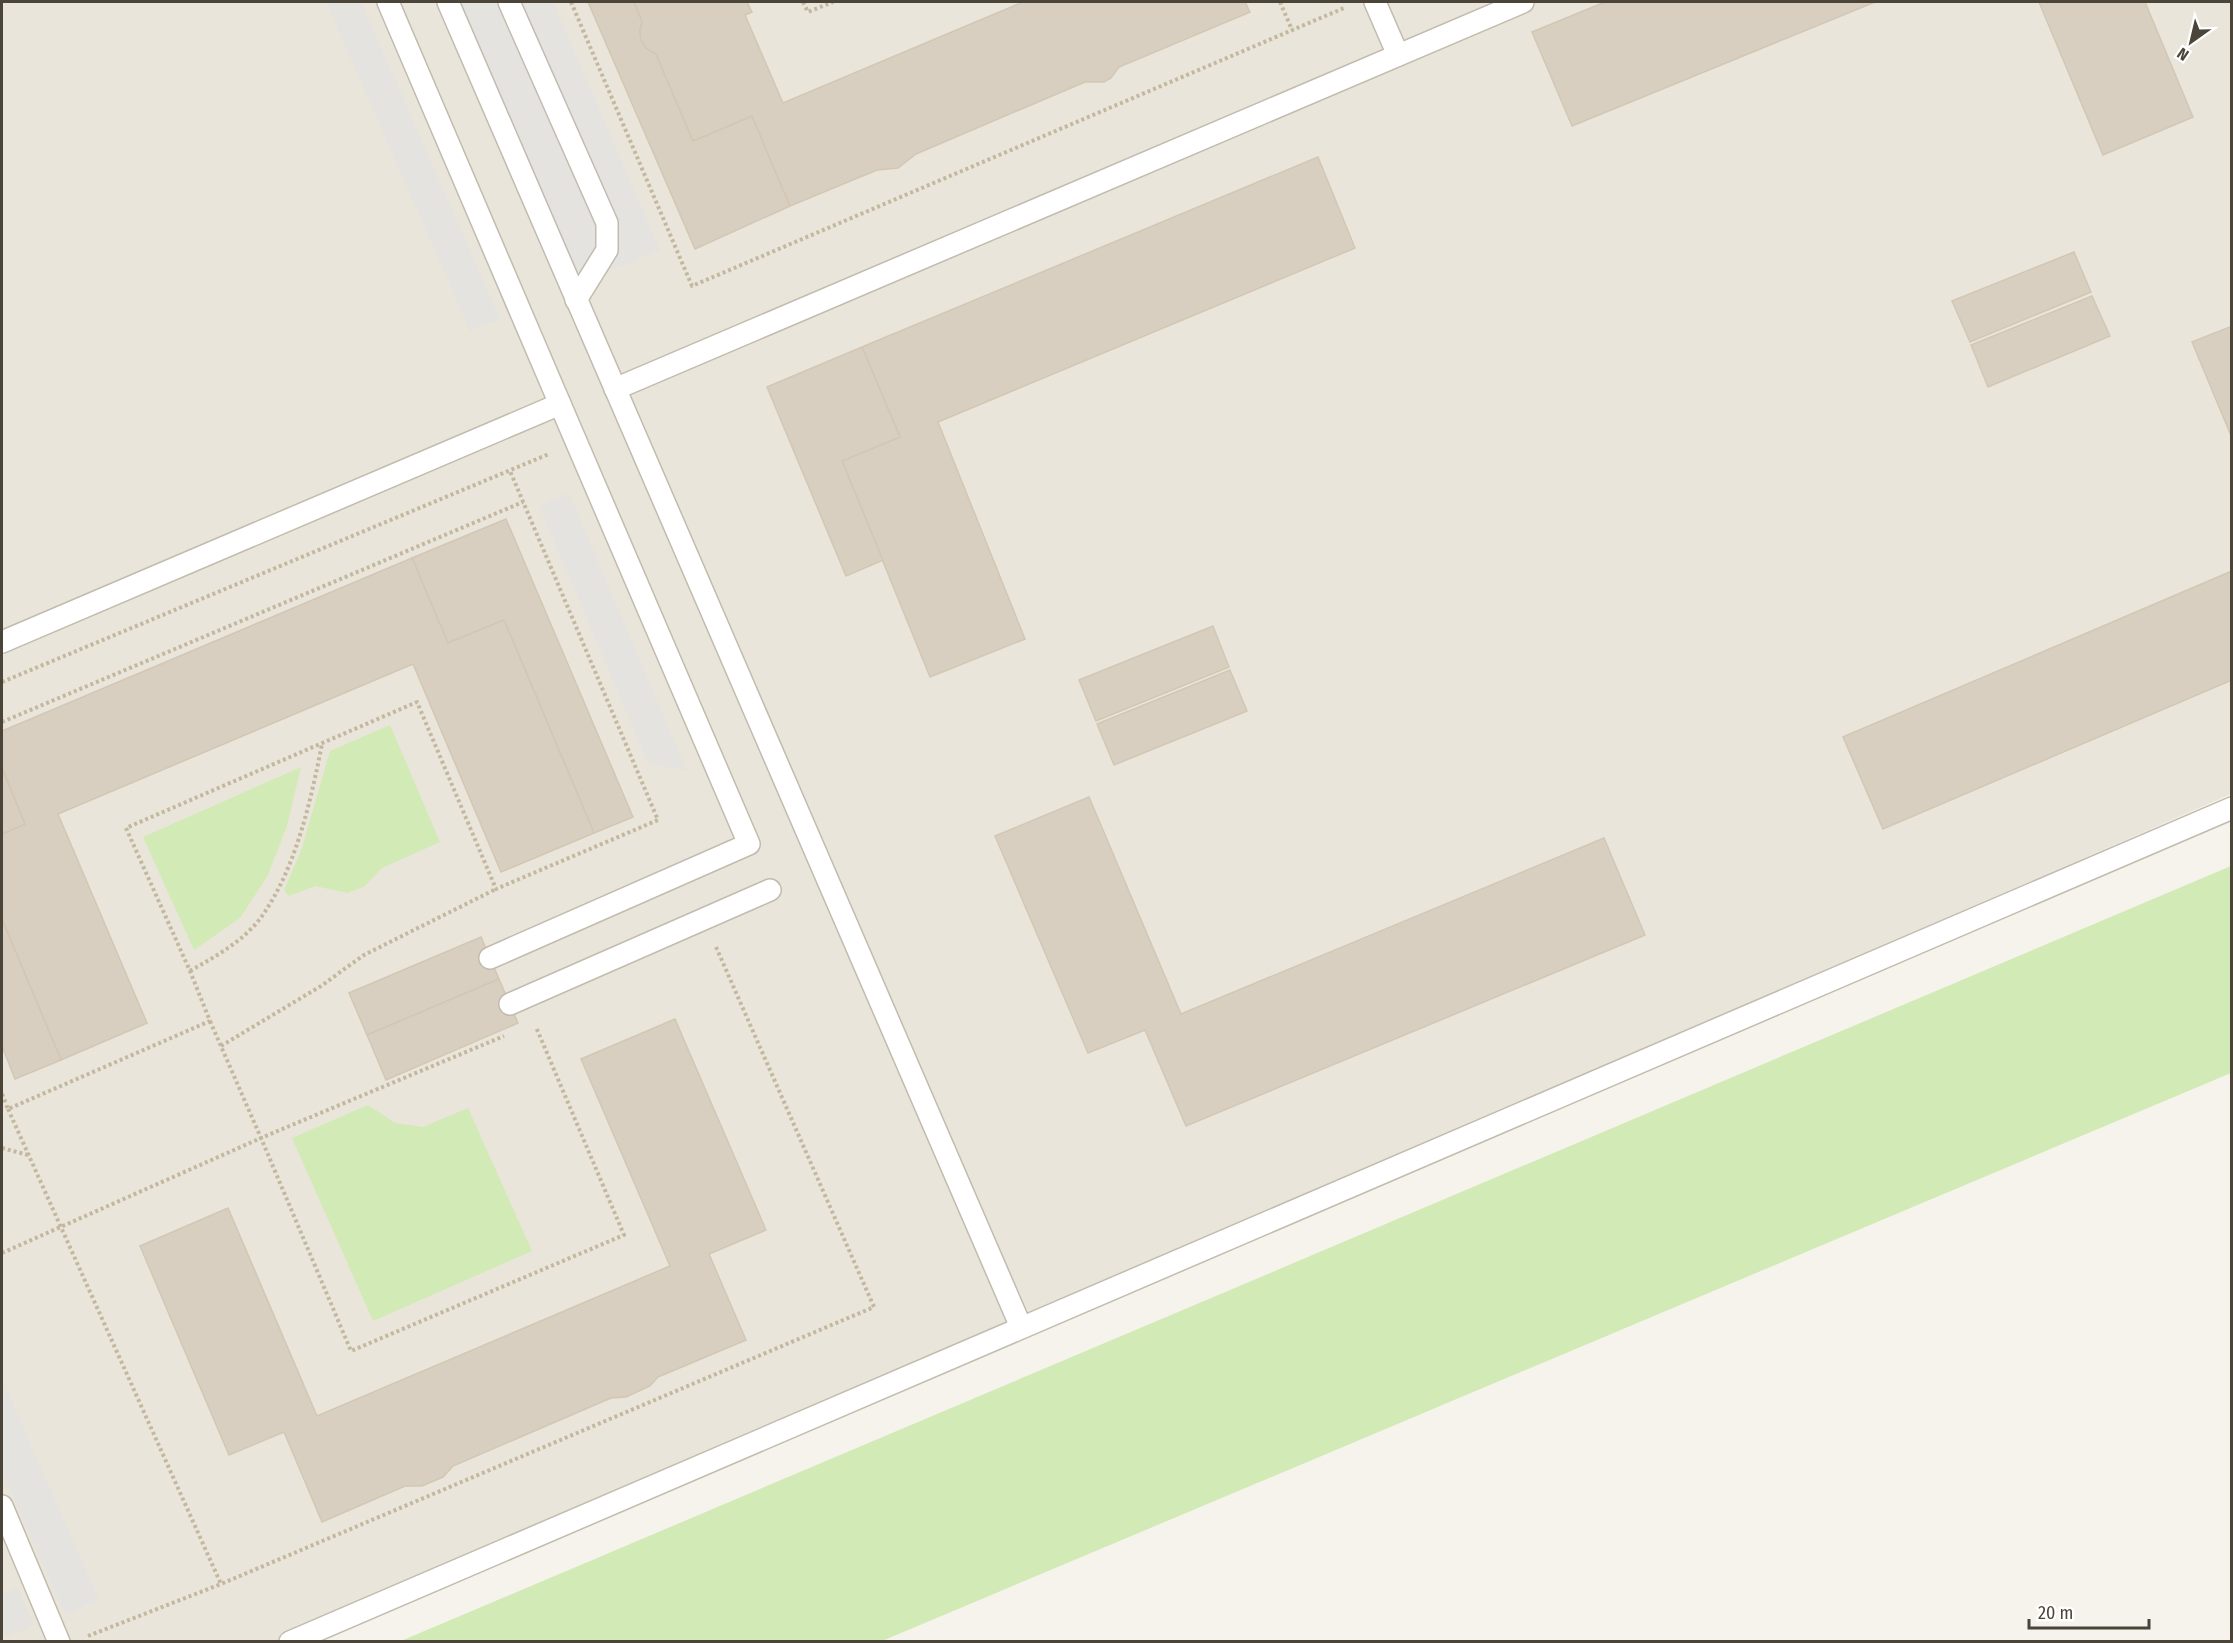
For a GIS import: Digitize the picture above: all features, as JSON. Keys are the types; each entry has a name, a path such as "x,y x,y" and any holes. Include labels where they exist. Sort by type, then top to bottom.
{"lane":[{"path":"388,2 749,844 490,958"},
{"path":"448,2 1021,1327"},
{"path":"509,2 607,223 607,250 576,300"},
{"path":"1375,2 1398,55"},
{"path":"615,389 1523,2"},
{"path":"2,642 560,404"},
{"path":"290,1641 2232,808"},
{"path":"510,1004 770,890"},
{"path":"2,1506 59,1641"}],"path":[{"path":"571,2 692,286 1349,6"},
{"path":"803,2 808,12 833,2"},
{"path":"1280,2 1292,30"},
{"path":"2,682 577,443"},
{"path":"221,1046 321,986 364,955 496,889 658,820 510,471"},
{"path":"2,722 523,502"},
{"path":"496,889 417,702 126,828 190,971 351,1351 624,1235 535,1023"},
{"path":"190,971 231,947 262,917 283,880 299,835 314,784 322,743"},
{"path":"83,1637 221,1584 874,1307 715,945"},
{"path":"8,1109 210,1021"},
{"path":"2,1253 261,1138 513,1032"},
{"path":"2,1094 221,1584"},
{"path":"2,1148 28,1155"}],"shaded area":[{"path":"2,2 2231,2 2231,794 286,1641 2,1642"},
{"path":"326,2 361,2 500,319 470,331"},
{"path":"456,2 553,2 660,250 578,284"},
{"path":"569,493 687,771 648,763 539,506"},
{"path":"2,1379 99,1600 65,1615 2,1471"},
{"path":"17,1587 34,1625 7,1637 2,1625 2,1594"}],"green space":[{"path":"390,725 440,842 382,868 365,886 348,893 315,886 289,896 284,890 301,851 330,751"},
{"path":"301,767 287,826 267,877 240,918 194,950 143,837"},
{"path":"2231,866 2231,1073 882,1641 401,1641"},
{"path":"368,1105 395,1123 423,1127 468,1108 532,1251 373,1321 292,1138"}],"building":[{"path":"588,2 634,2 642,21 641,40 646,48 656,54 693,141 752,116 790,206 695,249"},
{"path":"634,2 747,2 752,12 745,15 783,103 1023,2 1245,2 1250,12 1119,67 1111,78 1104,82 1085,82 916,154 898,168 877,170 790,206 752,116 693,141 656,54 646,48 641,40 642,21"},
{"path":"1605,2 1875,2 1572,126 1532,32"},
{"path":"2039,2 2145,2 2193,117 2103,155"},
{"path":"1318,157 1355,248 938,422 1025,639 930,677 842,461 900,437 862,347"},
{"path":"2074,252 2091,292 1970,342 1952,301"},
{"path":"2092,296 2110,336 1988,387 1971,345"},
{"path":"2232,326 2232,438 2192,342"},
{"path":"862,347 900,437 842,461 883,560 846,576 767,387"},
{"path":"506,519 633,817 594,833 504,620 448,643 412,558"},
{"path":"412,558 448,643 504,620 594,833 501,872 413,664 58,814 147,1023 61,1060 2,919 2,834 25,824 2,768 2,731"},
{"path":"2232,571 2232,680 1883,829 1843,737"},
{"path":"1213,626 1229,667 1096,721 1079,680"},
{"path":"1230,670 1247,711 1114,765 1097,724"},
{"path":"2,768 25,824 2,834"},
{"path":"1089,797 1181,1014 1604,838 1645,935 1186,1126 1145,1030 1088,1053 995,836"},
{"path":"2,919 61,1060 15,1079 2,1046"},
{"path":"481,937 499,979 367,1035 349,993"},
{"path":"499,979 518,1023 386,1080 367,1035"},
{"path":"675,1019 766,1230 709,1254 746,1340 658,1377 650,1386 626,1397 611,1398 453,1466 443,1477 422,1486 405,1486 322,1522 284,1432 229,1455 140,1246 228,1208 317,1416 670,1266 581,1059"}]}
